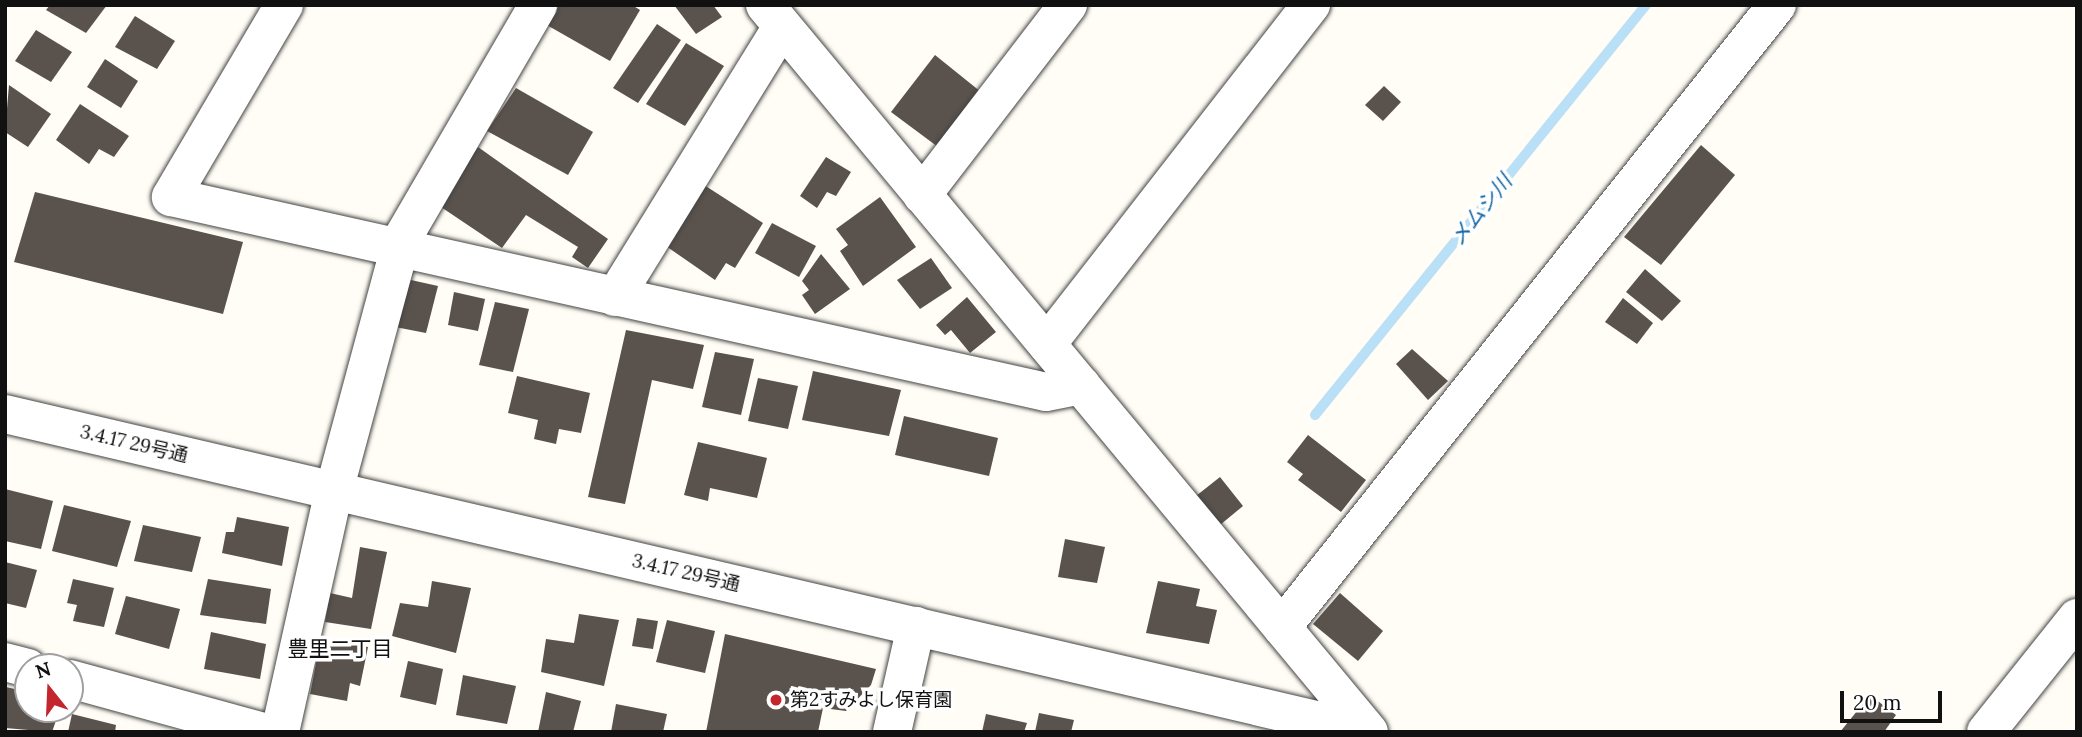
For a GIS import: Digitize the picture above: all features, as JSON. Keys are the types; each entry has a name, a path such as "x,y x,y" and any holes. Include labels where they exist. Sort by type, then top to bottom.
{"street":[{"path":"284,5 171,197 1046,392 1081,385"},
{"path":"280,732 334,491 399,249 538,5"},
{"path":"922,195 1068,5"},
{"path":"1047,344 1311,5"},
{"path":"1282,627 1777,5"},
{"path":"615,297 773,16 1368,732"},
{"name":"3.4.17 29号通","path":"5,414 1368,732"},
{"path":"1986,732 2077,618"},
{"path":"892,732 916,626"},
{"path":"84,683 264,732"}],"building":[{"path":"50,5 107,5 86,33 46,10"},
{"path":"557,5 632,5 640,10 610,61 545,24"},
{"path":"674,5 713,5 722,17 696,34"},
{"path":"135,16 175,41 157,69 115,47"},
{"path":"657,24 681,40 638,103 613,88"},
{"path":"36,30 72,52 51,82 15,61"},
{"path":"686,43 724,66 685,126 646,104"},
{"path":"935,55 981,92 938,147 891,112"},
{"path":"105,59 138,81 121,108 87,87"},
{"path":"9,85 51,114 28,147 5,132"},
{"path":"1384,86 1401,102 1383,121 1365,105"},
{"path":"516,88 593,132 568,175 487,131"},
{"path":"80,104 129,136 114,157 99,149 89,164 56,140"},
{"path":"1701,145 1735,175 1661,265 1624,237"},
{"path":"478,147 608,239 588,268 572,257 578,247 526,215 502,248 438,205"},
{"path":"826,157 851,172 836,196 827,192 817,208 800,196"},
{"path":"701,183 763,223 735,268 726,263 715,280 663,244"},
{"path":"35,192 243,242 223,314 14,262"},
{"path":"880,197 916,247 863,286 840,251 848,245 836,229"},
{"path":"772,223 816,246 799,277 755,253"},
{"path":"821,254 850,289 815,314 802,295 809,290 802,281"},
{"path":"931,258 952,288 920,309 897,280"},
{"path":"1645,269 1681,301 1662,321 1626,292"},
{"path":"402,278 438,286 426,333 390,326"},
{"path":"454,292 485,299 478,331 448,325"},
{"path":"967,297 996,332 970,353 951,330 945,335 936,325"},
{"path":"1623,298 1653,323 1637,344 1605,322"},
{"path":"495,302 529,309 513,372 479,365"},
{"path":"626,330 704,345 693,389 652,380 625,504 588,497"},
{"path":"1412,349 1448,381 1428,400 1396,364"},
{"path":"715,352 754,359 741,415 702,407"},
{"path":"813,371 901,390 889,436 802,420"},
{"path":"517,376 590,393 581,433 559,429 556,444 534,439 538,420 508,413"},
{"path":"758,378 798,386 788,429 748,421"},
{"path":"904,416 998,438 989,476 895,455"},
{"path":"1308,435 1366,480 1341,512 1298,480 1303,474 1287,462"},
{"path":"698,442 767,458 757,498 710,488 708,501 684,495"},
{"path":"1220,477 1243,506 1220,525 1196,496"},
{"path":"5,489 53,501 41,549 5,541"},
{"path":"64,505 131,521 117,567 52,551"},
{"path":"237,517 289,527 282,566 222,553 226,532 234,532"},
{"path":"143,525 201,537 192,572 134,561"},
{"path":"1065,539 1105,547 1097,583 1058,577"},
{"path":"360,547 387,552 371,629 325,622 330,593 352,598"},
{"path":"5,562 37,570 26,608 5,603"},
{"path":"73,579 114,588 104,627 73,621 77,605 67,603"},
{"path":"208,579 271,589 266,624 200,615"},
{"path":"432,581 471,588 456,653 392,636 400,603 428,607"},
{"path":"1158,581 1200,589 1196,606 1217,610 1209,644 1146,633"},
{"path":"1340,593 1383,631 1358,661 1313,624"},
{"path":"126,596 180,609 169,649 115,634"},
{"path":"579,614 619,620 604,686 541,672 546,639 574,643"},
{"path":"637,618 658,621 653,649 632,646"},
{"path":"667,620 715,631 705,673 656,662"},
{"path":"211,632 266,644 260,679 204,669"},
{"path":"725,634 876,669 871,685 846,711 823,708 818,732 706,732"},
{"path":"321,638 368,647 360,686 350,683 347,701 310,694"},
{"path":"408,661 443,669 436,705 400,697"},
{"path":"463,675 516,686 507,724 456,715"},
{"path":"6,687 14,689 14,723 55,723 52,732 5,728"},
{"path":"546,692 581,701 573,732 538,732"},
{"path":"1870,695 1896,715 1884,732 1840,732"},
{"path":"616,704 667,714 663,732 611,732"},
{"path":"1039,713 1074,720 1071,732 1035,732"},
{"path":"986,714 1027,723 1024,732 982,732"},
{"path":"84,717 116,725 115,732 68,732 70,723 84,723"}],"waterway":[{"name":"メムシ川","path":"1315,415 1646,5"}],"place":[{"name":"第2すみよし保育園","path":"776,700"}],"district":[{"name":"豊里二丁目","path":"340,649"}]}
